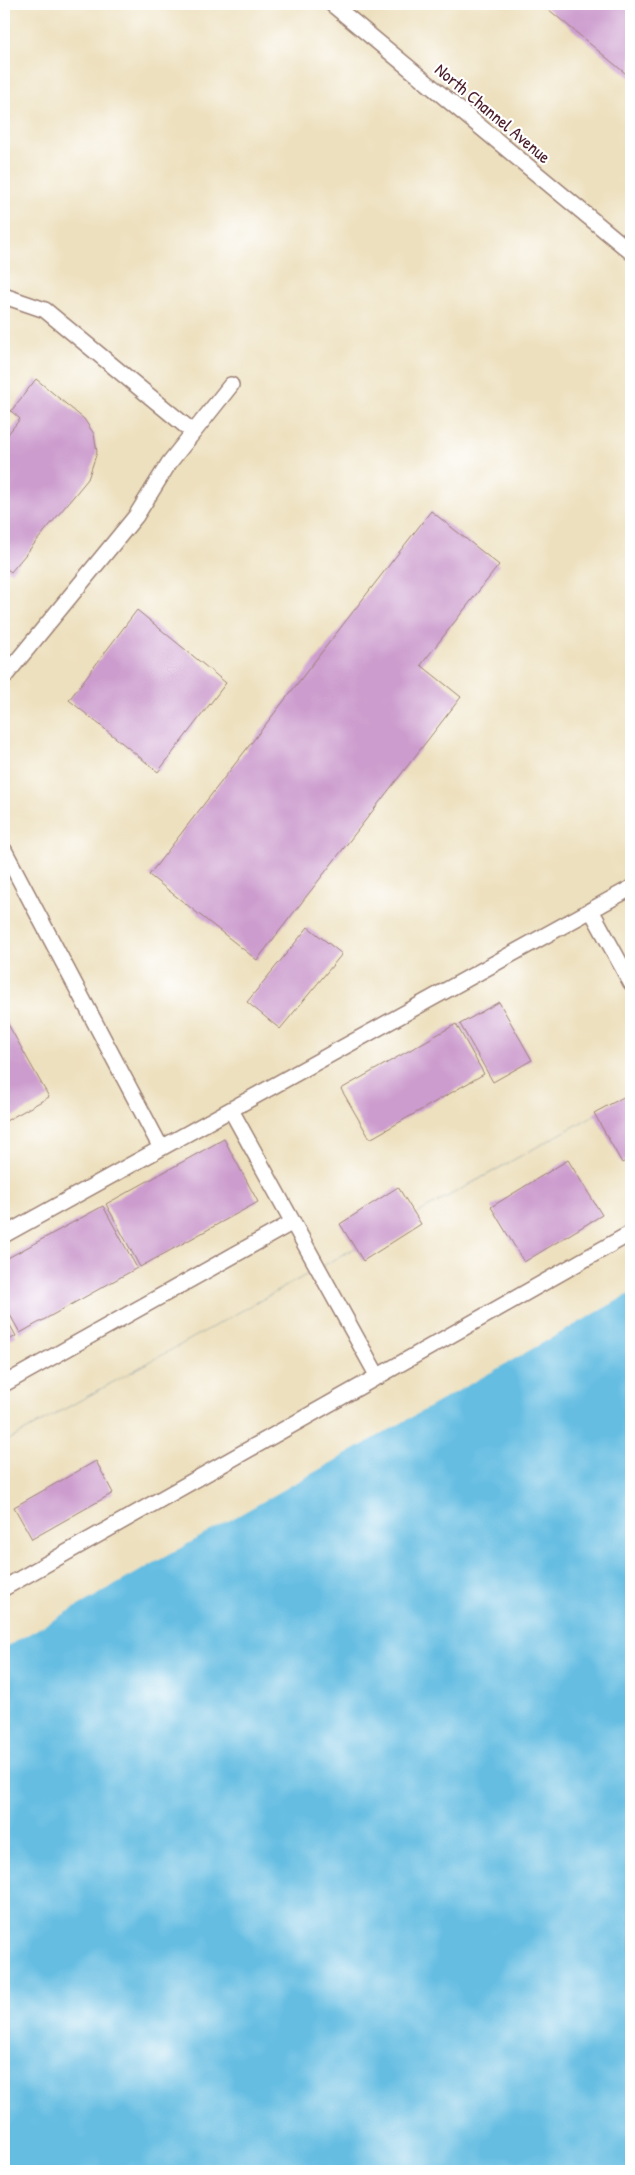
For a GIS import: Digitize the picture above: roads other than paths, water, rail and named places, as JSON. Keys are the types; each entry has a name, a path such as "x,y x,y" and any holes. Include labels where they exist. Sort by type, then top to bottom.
{"lane":[{"name":"North Channel Avenue","path":"332,4 631,252"},
{"path":"4,296 45,310 193,432"},
{"path":"4,678 136,516 169,463 231,385"},
{"path":"5,857 161,1148"},
{"path":"4,1235 631,888"},
{"path":"591,910 631,983"},
{"path":"231,1110 378,1377"},
{"path":"4,1384 293,1222"},
{"path":"4,1588 631,1233"}],"water":[{"path":"631,1095 631,2171 4,2171 4,1443"}]}
